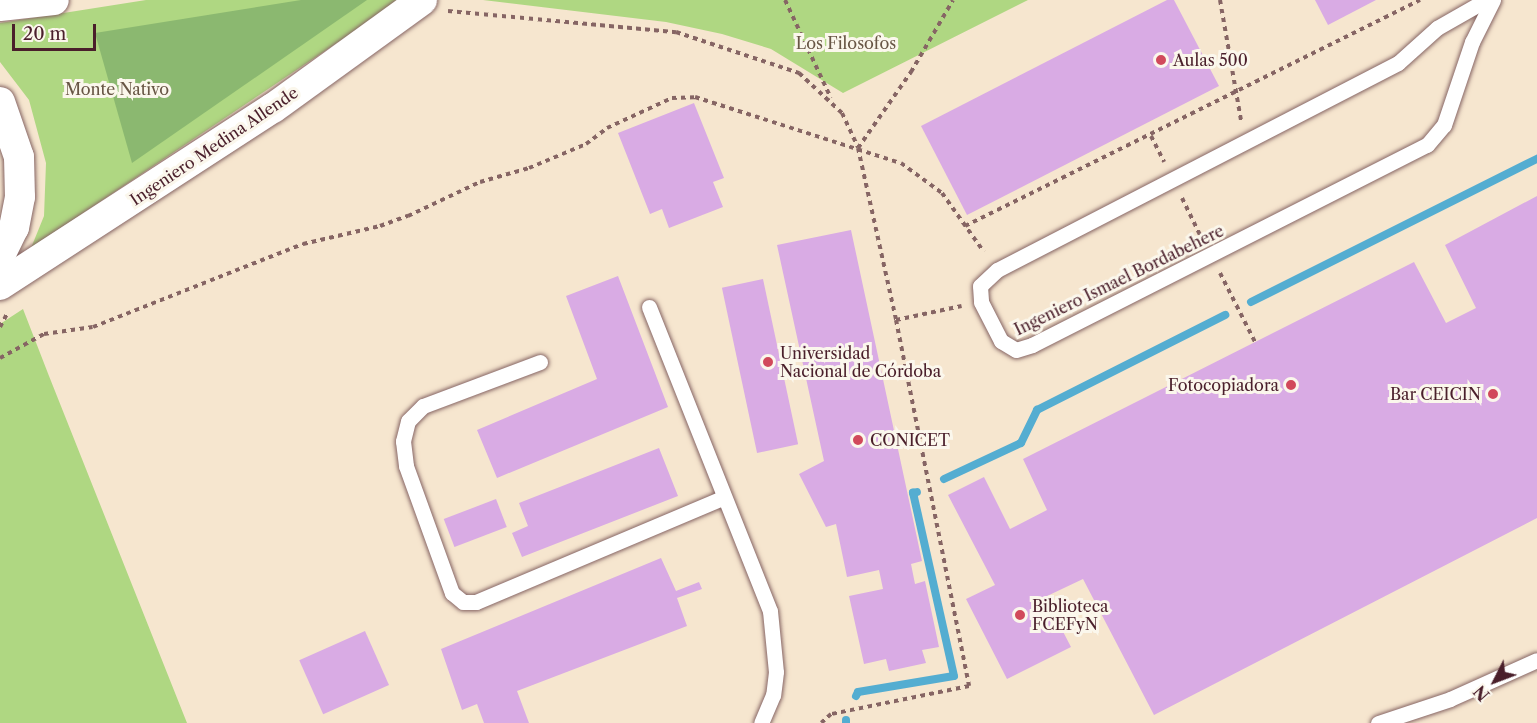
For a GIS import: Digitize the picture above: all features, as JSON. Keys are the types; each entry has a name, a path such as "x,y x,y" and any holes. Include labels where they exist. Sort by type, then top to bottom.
{"street":[{"path":"0,6 54,0"},
{"name":"Ingeniero Medina Allende","path":"0,285 273,108 417,3"},
{"path":"0,102 19,157 20,196 14,227 0,256"}],"lane":[{"path":"981,302 980,286 997,270 1398,63 1437,28 1486,0"},
{"name":"Ingeniero Ismael Bordabehere","path":"981,302 1001,341 1016,350 1032,345 1402,160 1427,144 1444,125 1472,42 1493,0"},
{"path":"649,307 770,611 774,634 773,694 761,723"},
{"path":"540,362 423,406 408,421 403,441 406,466 452,593 463,602 476,602 724,497"},
{"path":"1378,723 1450,699 1537,660"}],"path":[{"path":"785,0 832,102 858,148 896,320 969,686 831,714 821,723"},
{"path":"858,148 911,72 953,0"},
{"path":"1220,0 1245,144"},
{"path":"965,226 1236,94 1420,0"},
{"path":"417,3 675,32 799,74 832,102"},
{"path":"0,358 30,339 93,327 303,244 389,223 480,182 529,168 586,144 607,128 672,98 695,97 901,163 942,193 997,270"},
{"path":"896,320 981,302"}],"green space":[{"name":"Monte Nativo","path":"146,0 401,0 31,248 44,216 46,163 29,100 0,62 0,23"},
{"path":"301,0 367,0 132,163 95,33"},
{"name":"Los Filosofos","path":"483,0 1028,0 843,93 771,49 722,34 666,22"},
{"path":"23,309 187,723 0,723 0,324"}],"building":[{"path":"1167,0 1174,0 1219,86 967,215 921,126"},
{"path":"1315,0 1376,0 1328,25"},
{"path":"694,103 724,178 713,182 723,207 669,228 662,209 650,214 618,133"},
{"path":"1537,196 1537,518 1154,715 1083,579 1045,597 1071,647 1007,679 966,599 995,585 948,495 984,477 1010,529 1047,510 1023,459 1414,262 1446,323 1476,308 1445,245"},
{"name":"CONICET","path":"851,230 922,561 911,564 915,584 925,581 939,647 922,650 926,663 889,671 886,659 864,664 849,596 883,589 879,570 847,577 836,524 826,527 799,474 824,461 777,245"},
{"path":"618,276 668,407 497,478 477,430 597,379 566,296"},
{"path":"763,279 798,444 757,453 722,288"},
{"path":"659,448 678,496 522,557 512,533 528,526 519,503"},
{"path":"496,499 507,527 454,547 444,519"},
{"path":"661,558 676,591 699,582 702,589 677,598 687,626 517,691 529,723 484,723 477,704 462,710 441,649"},
{"path":"365,631 389,685 323,714 299,660"}],"waterway":[{"path":"1251,302 1537,159"},
{"path":"944,479 1021,443 1037,410 1225,315"},
{"path":"856,696 858,692 954,676 913,493 917,492"}],"place":[{"name":"Aulas 500","path":"1161,60"},
{"name":"Universidad Nacional de Córdoba","path":"768,362"},
{"name":"Fotocopiadora","path":"1291,385"},
{"name":"Bar CEICIN","path":"1493,394"},
{"name":"CONICET","path":"858,440"},
{"name":"Biblioteca FCEFyN","path":"1020,615"}]}
